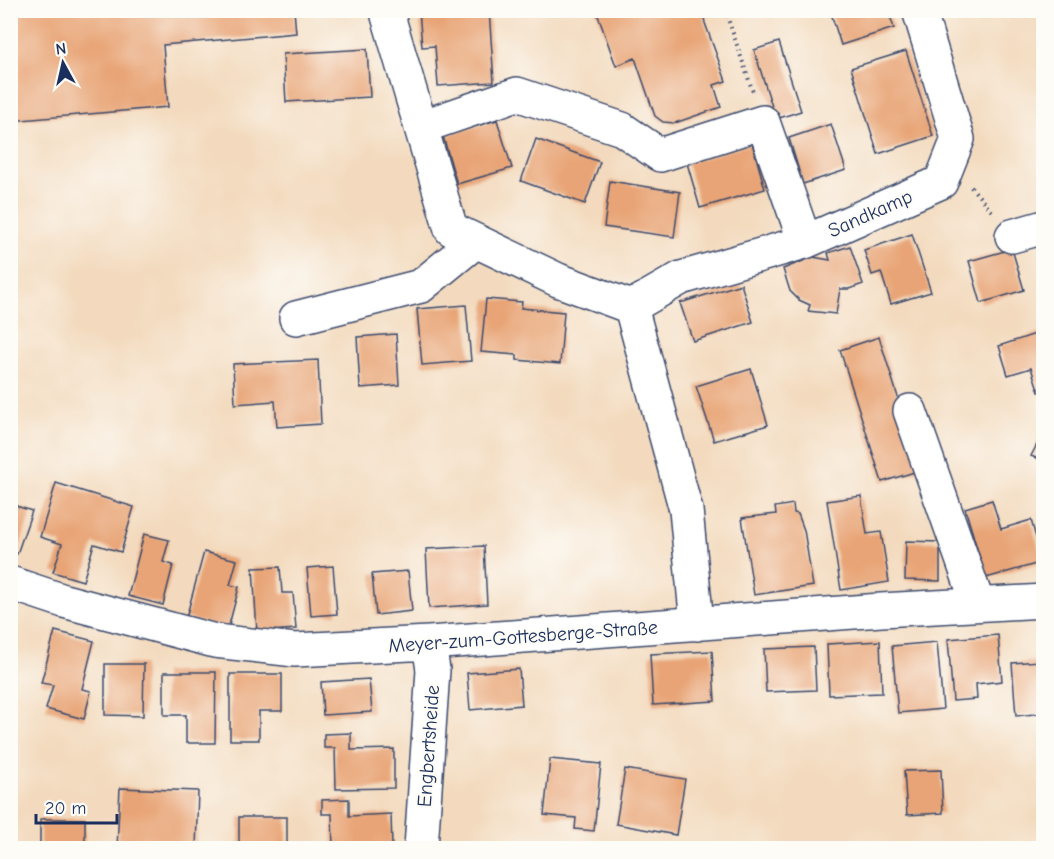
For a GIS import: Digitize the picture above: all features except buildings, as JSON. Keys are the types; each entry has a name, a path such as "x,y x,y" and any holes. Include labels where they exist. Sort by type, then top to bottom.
{"street":[{"path":"388,10 451,229 558,280 631,307 686,510 697,624"},
{"name":"Sandkamp","path":"631,307 681,278 805,242 940,182 958,139 919,10"},
{"path":"421,127 517,94 622,129 660,155 763,122 805,242"},
{"path":"1012,236 1044,227"},
{"path":"296,318 421,286 476,242"},
{"path":"909,411 978,604"},
{"name":"Meyer-zum-Gottesberge-Straße","path":"10,583 64,601 215,641 295,650 1044,601"},
{"name":"Engbertsheide","path":"421,849 433,669 429,643"}],"path":[{"path":"725,10 763,122"},
{"path":"949,161 1012,236"}]}
